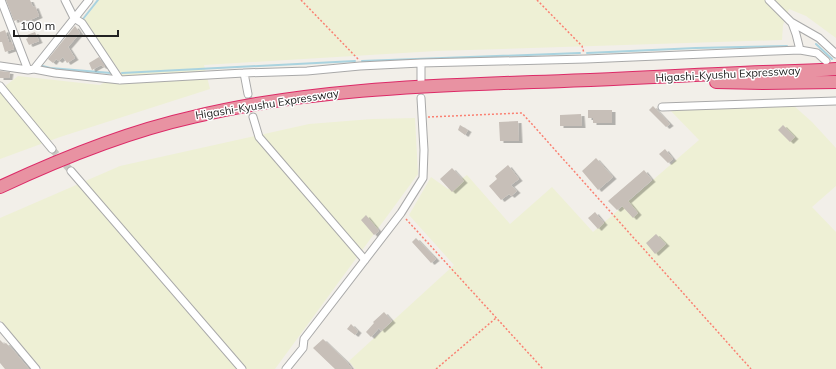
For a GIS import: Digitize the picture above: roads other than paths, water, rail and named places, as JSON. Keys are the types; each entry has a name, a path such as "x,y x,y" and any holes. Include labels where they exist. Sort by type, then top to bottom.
{"highway":[{"name":"Higashi-Kyushu Expressway","path":"0,187 28,173 93,147 142,130 193,116 232,108 327,93 381,89 836,69"},
{"name":"Higashi-Kyushu Expressway","path":"619,79 764,83 836,82"}],"street":[{"path":"1,0 31,69"},
{"path":"65,0 74,18 82,22 120,80"},
{"path":"31,69 89,0"},
{"path":"770,0 792,22 819,38 836,54"},
{"path":"792,22 800,50"},
{"path":"0,66 120,80 307,71 360,66 421,63 586,59 800,50 817,53 826,61"},
{"path":"421,63 421,80"},
{"path":"244,73 248,94"},
{"path":"0,86 52,149"},
{"path":"286,369 303,348 304,339 401,213 423,178 424,150 421,98"},
{"path":"662,107 836,101"},
{"path":"253,118 259,137 365,260"},
{"path":"71,171 242,369"},
{"path":"0,326 36,369"}],"waterway":[{"path":"83,19 98,0"},
{"path":"816,44 832,59"},
{"path":"587,53 787,46"},
{"path":"362,61 580,53"},
{"path":"122,73 355,61"},
{"path":"39,65 50,68 111,73"}],"tunnel":[{"path":"248,94 253,117"},
{"path":"52,149 71,171"}]}
